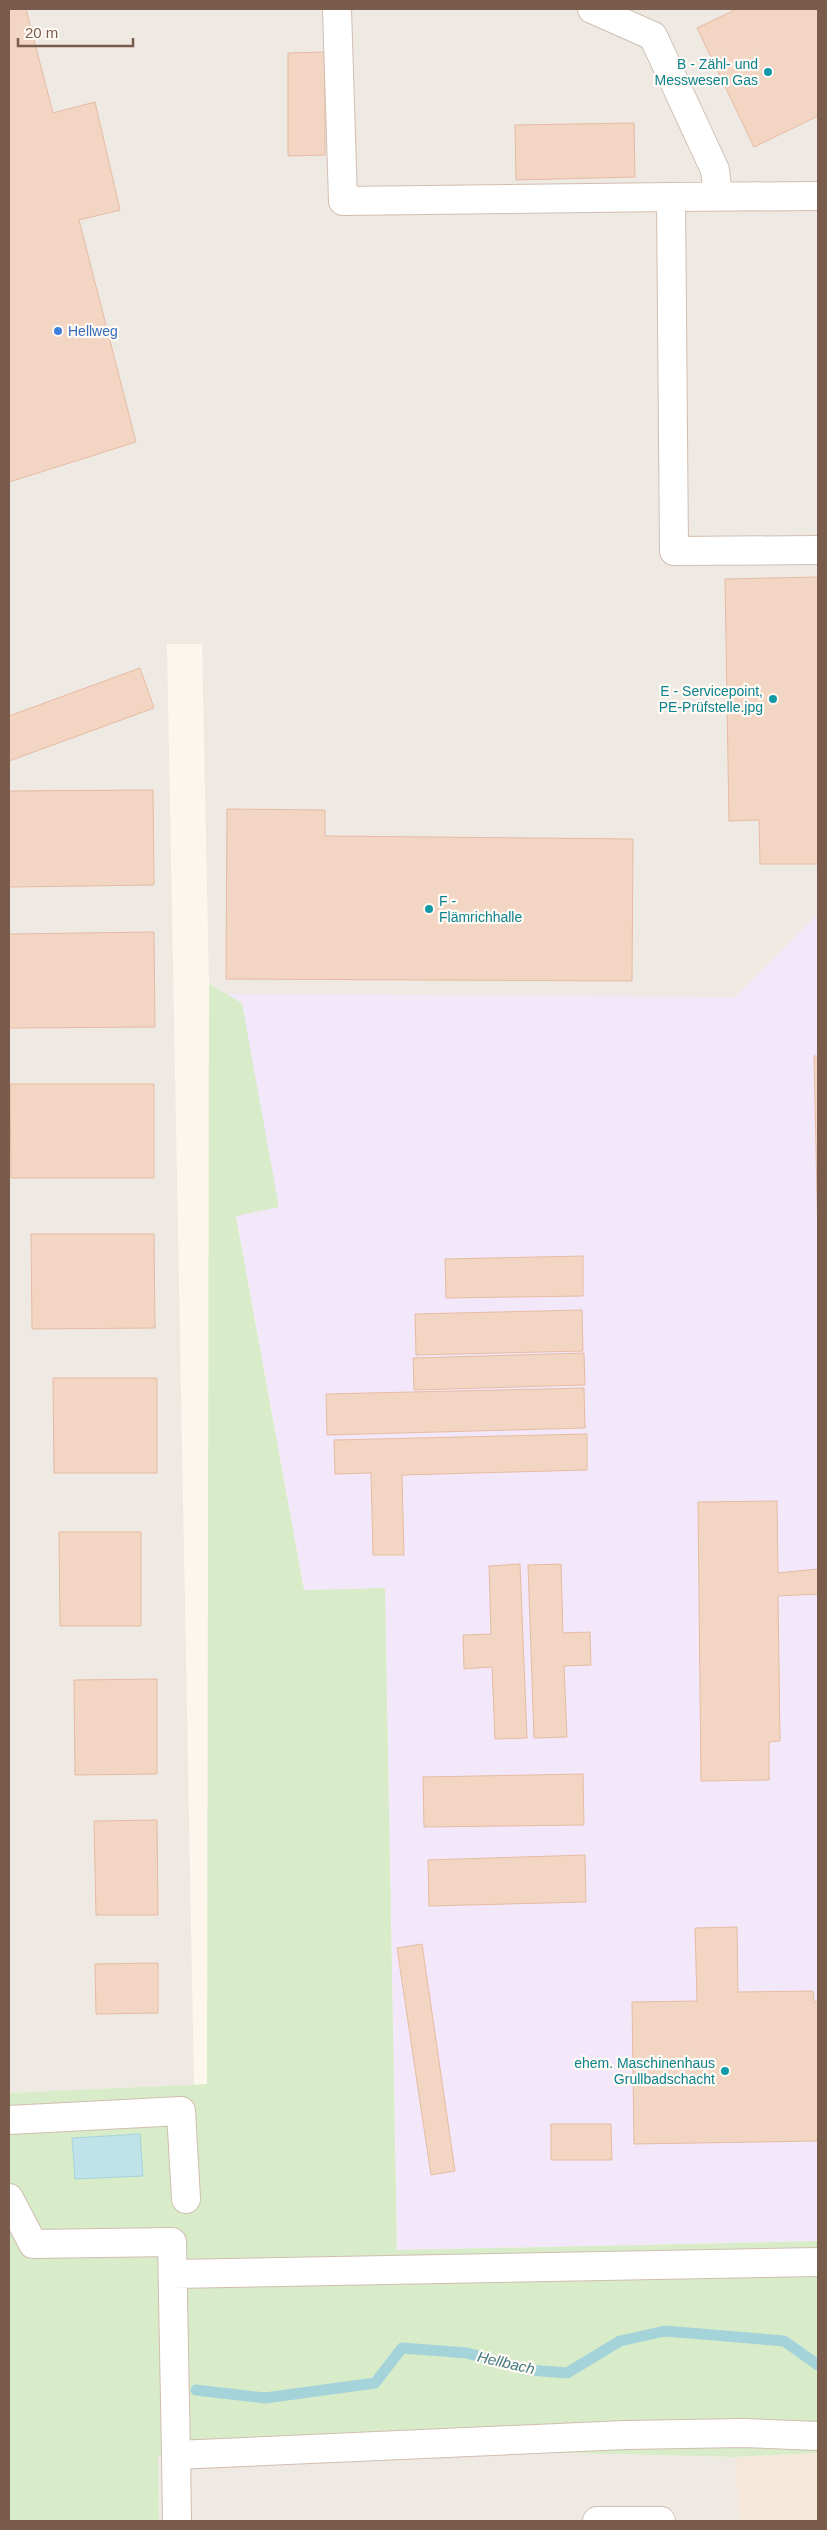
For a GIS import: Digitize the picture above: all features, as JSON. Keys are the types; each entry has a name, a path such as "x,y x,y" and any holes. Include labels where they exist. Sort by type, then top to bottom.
{"lane":[{"path":"337,9 343,201 818,196"},
{"path":"592,9 653,36 715,170 718,196"},
{"path":"672,197 674,551 818,550"},
{"path":"9,2120 181,2111 186,2199"},
{"path":"9,2198 33,2244 172,2242 177,2521"},
{"path":"173,2274 818,2262"},
{"path":"176,2455 625,2434 744,2433 818,2436"},
{"path":"597,2521 661,2521"}],"shaded area":[{"path":"9,9 818,9 818,2241 242,1004 209,984 202,644 167,644 194,2085 9,2093"},
{"path":"818,914 818,2241 397,2250 385,1589 304,1590 236,1215 279,1207 227,994 736,997"},
{"path":"191,2444 735,2457 739,2521 159,2521 158,2456"},
{"path":"818,2453 818,2521 739,2521 735,2457"}],"green space":[{"path":"209,984 242,1003 279,1207 236,1216 304,1590 385,1588 397,2250 818,2241 818,2453 735,2457 192,2444 158,2456 159,2521 9,2521 9,2093 207,2084"}],"water":[{"path":"140,2134 143,2176 75,2179 72,2138"}],"building":[{"name":"Hellweg","path":"9,9 26,9 53,113 95,102 120,210 79,220 136,442 9,482"},
{"name":"B - Zähl- und Messwesen Gas","path":"737,9 818,9 818,116 754,147 697,28"},
{"path":"325,52 325,155 288,156 288,53"},
{"path":"634,123 635,177 516,180 515,125"},
{"name":"E - Servicepoint, PE-Prüfstelle.jpg","path":"818,577 818,864 760,864 759,820 729,821 725,579"},
{"path":"140,668 154,708 9,761 9,716"},
{"path":"153,790 154,885 9,887 9,791"},
{"name":"F - Flämrichhalle","path":"227,809 325,810 325,836 633,839 632,981 226,979"},
{"path":"154,932 155,1027 9,1028 9,934"},
{"path":"814,1056 818,1056 818,1242"},
{"path":"10,1084 154,1084 154,1178 11,1178"},
{"path":"31,1234 154,1234 155,1328 32,1329"},
{"path":"583,1256 583,1296 446,1298 445,1259"},
{"path":"582,1310 583,1351 416,1355 415,1314"},
{"path":"584,1353 585,1385 414,1390 413,1358"},
{"path":"53,1378 157,1378 157,1473 54,1473"},
{"path":"584,1388 585,1428 327,1435 326,1394"},
{"path":"587,1434 587,1470 402,1475 404,1555 373,1555 371,1473 335,1474 334,1440"},
{"path":"777,1501 778,1573 818,1569 818,1594 778,1596 780,1741 769,1742 769,1780 701,1781 698,1502"},
{"path":"59,1532 141,1532 141,1626 60,1626"},
{"path":"520,1564 527,1738 495,1739 492,1667 464,1669 463,1635 491,1634 489,1566"},
{"path":"561,1564 563,1633 590,1632 591,1665 564,1666 567,1737 534,1738 528,1565"},
{"path":"157,1679 157,1774 75,1775 74,1680"},
{"path":"583,1774 584,1825 424,1827 423,1777"},
{"path":"157,1820 158,1915 96,1915 94,1821"},
{"path":"585,1855 586,1902 429,1906 428,1860"},
{"name":"ehem. Maschinenhaus Grullbadschacht","path":"737,1927 738,1992 813,1991 814,2002 818,2002 818,2141 634,2144 632,2002 697,2001 695,1928"},
{"path":"422,1944 455,2171 431,2175 397,1948"},
{"path":"158,1963 158,2013 96,2014 95,1964"},
{"path":"551,2124 611,2124 612,2160 551,2160"}],"waterway":[{"name":"Hellbach","path":"196,2390 265,2398 375,2383 402,2348 467,2353 529,2370 567,2373 620,2341 665,2331 784,2341 818,2365"}],"place":[{"name":"B - Zähl- und Messwesen Gas","path":"768,72"},
{"name":"Hellweg","path":"58,331"},
{"name":"E - Servicepoint, PE-Prüfstelle.jpg","path":"773,699"},
{"name":"F - Flämrichhalle","path":"429,909"},
{"name":"ehem. Maschinenhaus Grullbadschacht","path":"725,2071"}]}
